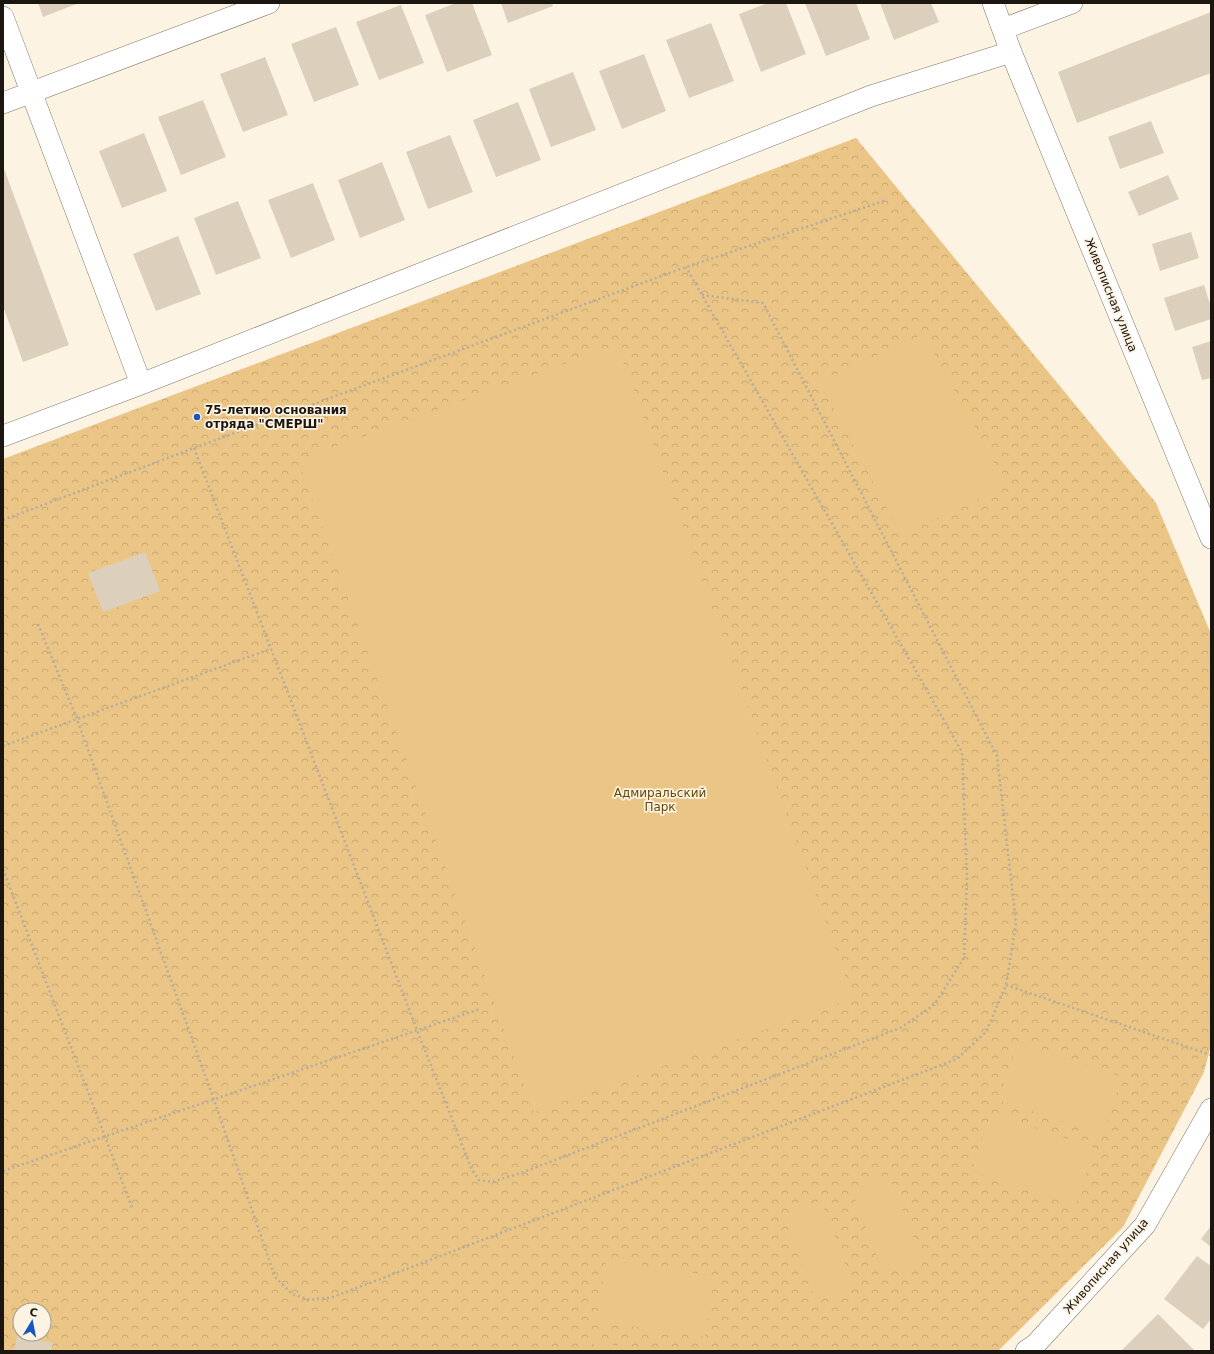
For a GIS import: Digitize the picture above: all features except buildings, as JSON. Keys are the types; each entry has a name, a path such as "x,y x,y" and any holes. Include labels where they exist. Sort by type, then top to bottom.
{"street":[{"path":"3,103 269,3"},
{"name":"Живописная улица","path":"993,3 1010,52 1211,538"},
{"path":"1003,30 1072,3"},
{"path":"3,17 141,384"},
{"path":"3,436 141,384 871,96 1010,52"},
{"name":"Живописная улица","path":"1026,1351 1035,1345 1145,1224 1211,1109"}],"path":[{"path":"3,520 686,267 887,200"},
{"path":"194,448 270,649 472,1170 479,1180 492,1182 529,1170 900,1028 934,1006 964,958 967,879 962,752 686,267"},
{"path":"38,624 77,719 214,1100 275,1277 292,1294 310,1300 332,1297 957,1059 986,1032 1006,985 1016,923 997,756 763,303 702,295"},
{"path":"3,746 270,649"},
{"path":"3,869 133,1210"},
{"path":"1006,985 1211,1055"},
{"path":"3,1171 480,1009"}],"green space":[{"name":"Адмиральский Парк","path":"856,138 1156,503 1211,634 1211,1045 1204,1072 1123,1227 998,1351 3,1351 3,459"},
{"path":"923,334 1007,486 901,535 820,382"},
{"path":"617,345 853,998 534,1112 298,460"},
{"path":"1018,1042 1122,1077 1103,1135 998,1100"},
{"path":"991,1113 1095,1148 1075,1206 971,1172"},
{"path":"889,1175 922,1261 884,1275 851,1189"},
{"path":"821,1201 854,1287 816,1301 783,1215"},
{"path":"606,1260 714,1276 705,1337 597,1321"},
{"path":"594,1342 657,1351 593,1351"}],"place":[{"name":"75-летию основания отряда \"СМЕРШ\"","path":"197,417"}]}
